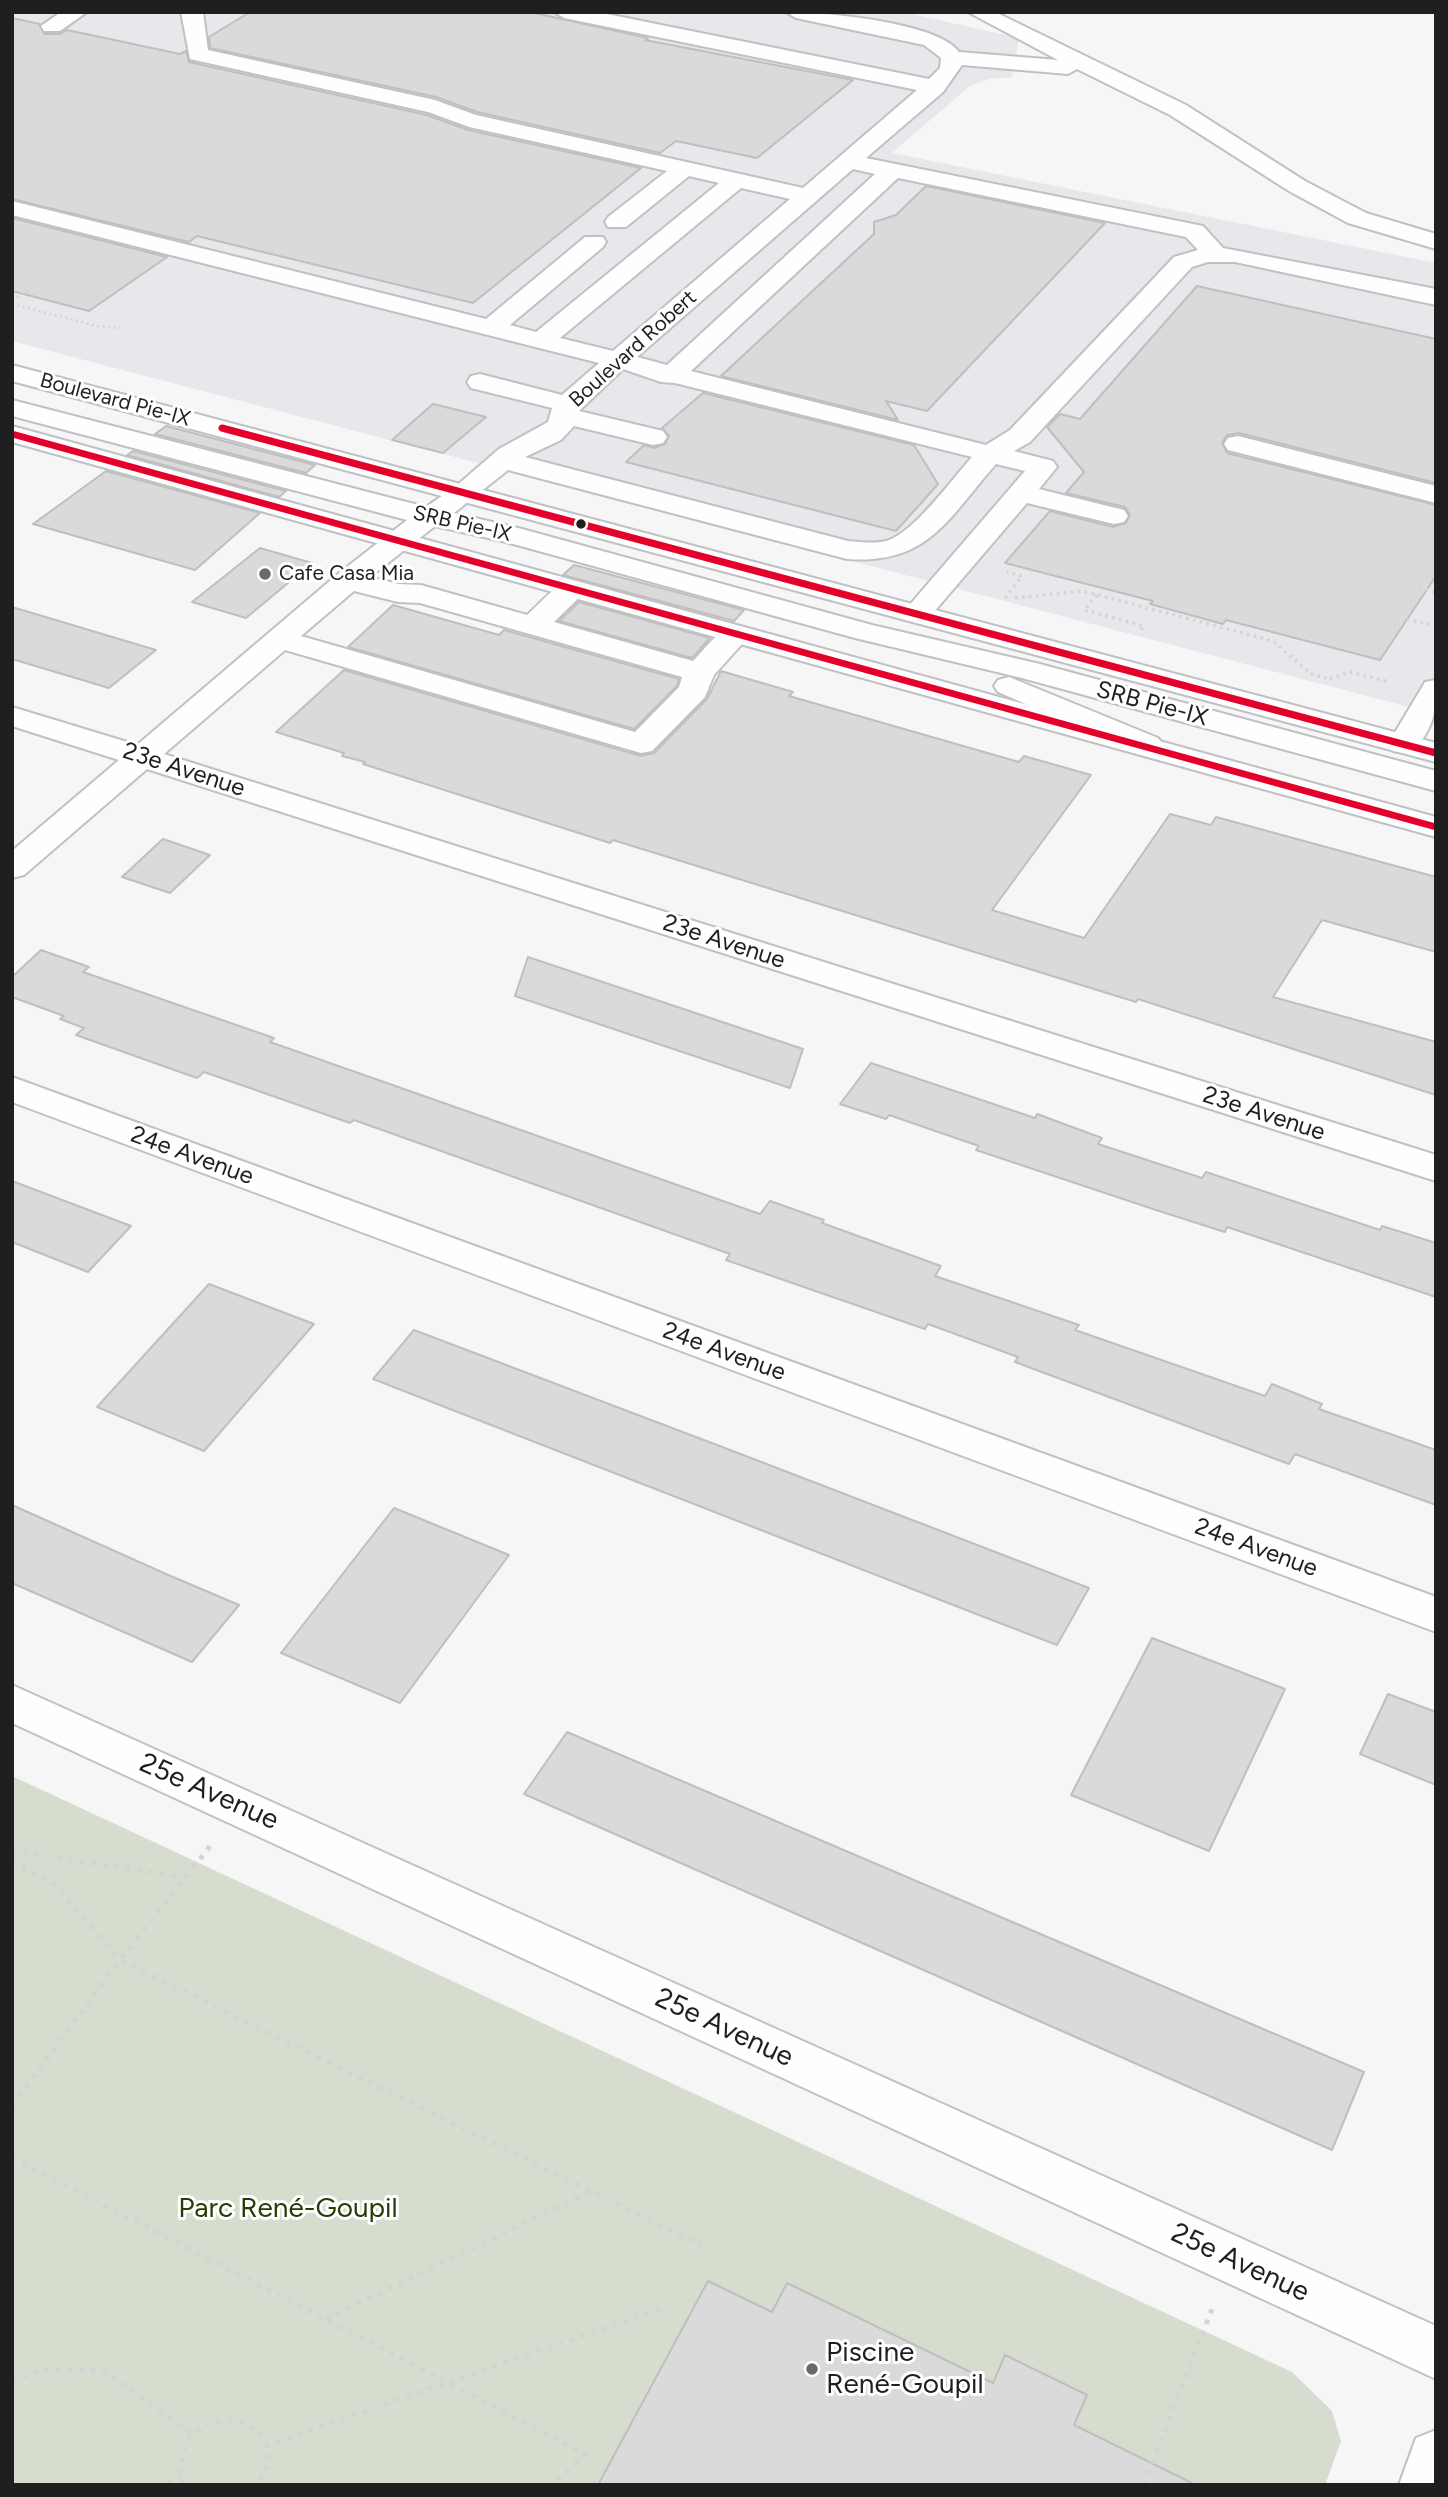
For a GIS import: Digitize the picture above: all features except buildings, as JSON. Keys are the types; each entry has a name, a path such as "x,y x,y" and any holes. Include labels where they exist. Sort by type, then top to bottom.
{"street":[{"path":"52,26 77,12"},
{"path":"192,12 198,54 435,107 469,120 808,196"},
{"path":"564,12 935,87"},
{"path":"796,12 920,37 945,48 952,58 1093,69"},
{"path":"978,12 1178,110 1297,186 1357,218 1436,242"},
{"name":"Boulevard Robert","path":"12,868 396,540 465,494 503,460 551,434 561,425 565,410 618,360 935,87 948,74 952,58"},
{"path":"848,161 1194,231 1216,254"},
{"path":"617,222 684,169"},
{"path":"670,376 893,170"},
{"path":"544,339 737,180"},
{"path":"12,208 544,339 670,376 1043,467 917,614"},
{"path":"681,226 706,231"},
{"path":"730,237 755,242"},
{"path":"492,327 594,242"},
{"path":"503,460 846,550 872,551 893,548 916,536 990,454 1020,436 1177,265 1189,259 1216,254 1257,259 1436,297"},
{"name":"Boulevard Pie-IX","path":"12,373 1436,753"},
{"path":"480,382 653,437"},
{"name":"SRB Pie-IX","path":"12,401 57,418"},
{"name":"SRB Pie-IX","path":"12,408 346,497 512,535 866,632 1029,670 1436,781"},
{"path":"12,434 1436,827"},
{"path":"1238,444 1436,495"},
{"path":"1021,493 1114,516"},
{"path":"348,580 398,593 421,594 699,672"},
{"path":"533,625 572,589"},
{"name":"SRB Pie-IX","path":"866,632 996,680 1160,751"},
{"path":"279,639 641,744 694,690 699,672 736,634"},
{"path":"1404,744 1436,689"},
{"name":"23e Avenue","path":"12,716 1436,1168"},
{"name":"24e Avenue","path":"12,1089 1436,1615"},
{"name":"25e Avenue","path":"12,1703 1436,2353"},
{"path":"1427,2485 1436,2458"}],"path":[{"path":"12,302 43,280"},
{"path":"12,302 97,326 120,328"},
{"path":"999,570 1022,576 1004,598"},
{"path":"1419,588 1436,593"},
{"path":"1018,597 1083,591 1273,642 1311,674 1331,679"},
{"path":"1097,595 1084,610 1144,626 1139,634 1131,632"},
{"path":"1183,618 1188,611"},
{"path":"1407,619 1436,626"},
{"path":"1325,686 1331,679 1350,672 1371,677"},
{"path":"12,2106 120,1960 242,1807"},
{"path":"12,1851 186,1877"},
{"path":"12,1861 54,1884 120,1960 701,2245"},
{"path":"12,2157 585,2454 553,2485"},
{"path":"325,2319 592,2191"},
{"path":"1144,2485 1232,2259"},
{"path":"265,2446 668,2306"},
{"path":"12,2380 49,2369 105,2371 193,2435"},
{"path":"183,2485 182,2452 193,2435 202,2426 230,2418 254,2427 265,2446 266,2463 257,2485"},
{"path":"156,2485 181,2476"}],"shaded area":[{"path":"12,12 903,12 1019,38 1012,77 989,79 971,85 892,153 1436,263 1436,714 12,341"}],"green space":[{"name":"Parc René-Goupil","path":"12,1776 1292,2372 1332,2411 1341,2441 1325,2485 12,2485"}],"transit line":[{"path":"222,428 1436,753"},
{"path":"12,434 1436,827"}],"place":[{"name":"Cafe Casa Mia","path":"265,574"},
{"name":"Piscine René-Goupil","path":"812,2369"}]}
